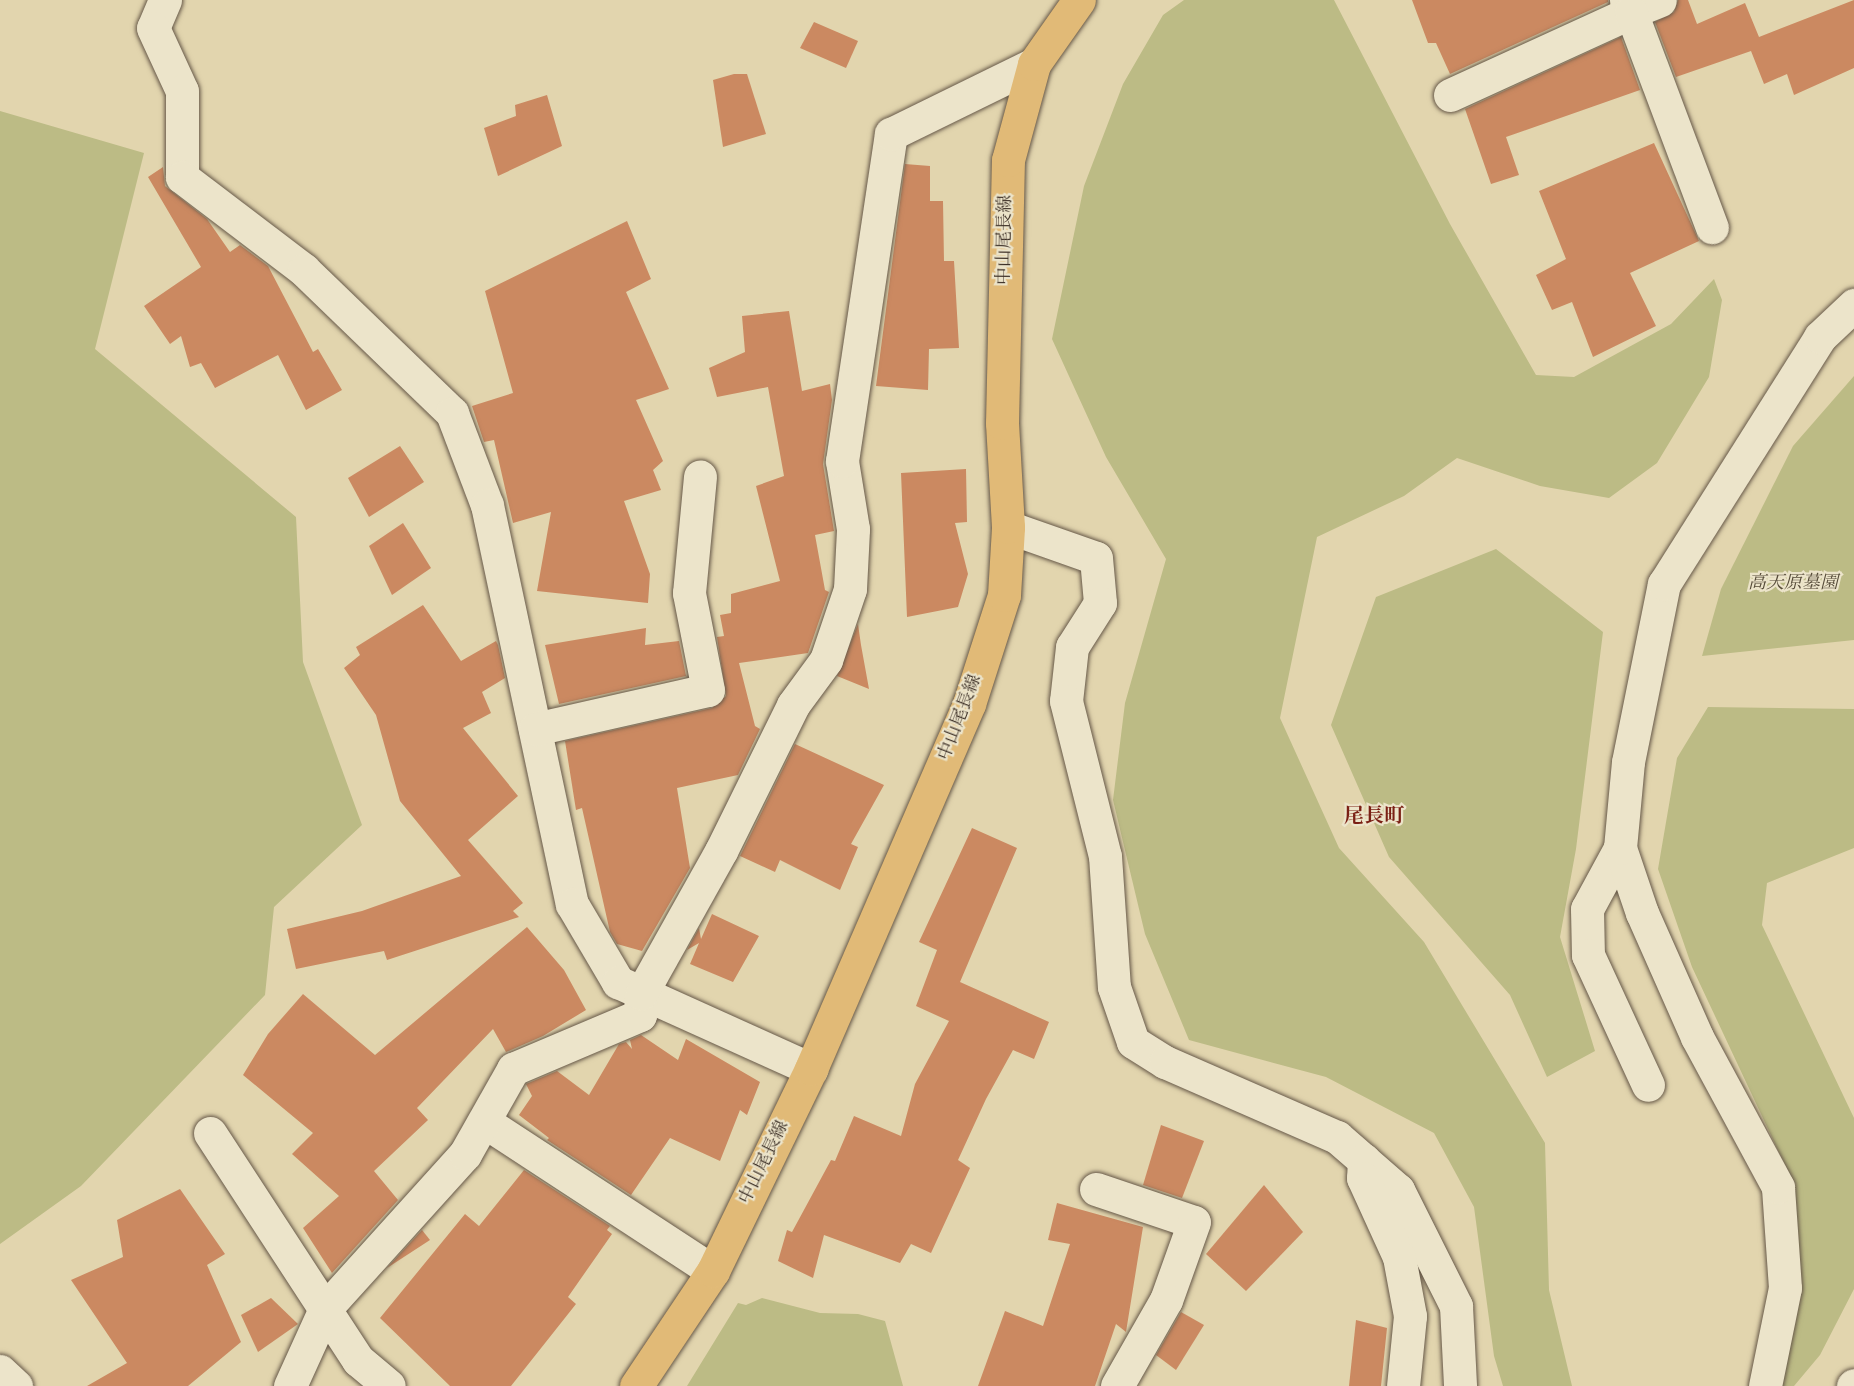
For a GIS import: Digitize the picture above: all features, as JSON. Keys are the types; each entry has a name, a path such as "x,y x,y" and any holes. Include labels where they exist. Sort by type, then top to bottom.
{"main road":[{"name":"中山尾長線","path":"636,1386 713,1271 811,1070 969,704 1004,595 1008,527 1002,423 1008,160 1034,64 1079,0"}],"street":[{"path":"165,0 153,28 182,92 182,177 304,270 452,413 487,505 572,904 618,982 811,1070"},
{"path":"1450,95 1639,4 1712,227"},
{"path":"290,1386 325,1310 465,1154 513,1069 640,1015 640,994 722,850 792,705 826,660 850,589 853,529 842,461 891,134 1034,64"},
{"path":"1648,1085 1588,955 1587,909 1620,848 1628,762 1664,584 1820,338 1854,305"},
{"path":"534,729 708,690 689,593 700,477"},
{"path":"1008,527 1096,558 1100,603 1072,647 1066,701 1105,856 1114,987 1133,1042 1165,1062 1338,1137 1398,1190 1456,1306 1460,1386"},
{"path":"1620,848 1642,913 1697,1037 1778,1188 1785,1288 1765,1386"},
{"path":"485,1122 713,1271"},
{"path":"210,1133 358,1360 389,1386"},
{"path":"1364,1160 1363,1178 1399,1257 1410,1316 1403,1386"},
{"path":"1096,1189 1194,1222 1166,1300 1117,1386"},
{"path":"0,1371 16,1386"}],"green space":[{"path":"1184,0 1334,0 1450,224 1536,375 1574,377 1671,324 1714,279 1722,300 1709,377 1657,463 1609,498 1540,486 1457,458 1404,496 1317,537 1280,718 1339,848 1424,942 1545,1143 1549,1290 1572,1386 1503,1386 1494,1356 1474,1207 1434,1133 1326,1077 1189,1040 1145,934 1113,800 1125,703 1166,559 1106,457 1052,339 1084,186 1123,84 1163,15"},
{"path":"0,111 144,153 95,349 296,517 303,662 362,825 274,907 265,995 81,1186 0,1244"},
{"name":"高天原墓園","path":"1854,376 1854,640 1702,656 1721,589 1793,446"},
{"path":"1496,549 1603,632 1576,849 1560,937 1595,1051 1547,1077 1510,995 1389,857 1331,725 1376,597"},
{"path":"1708,707 1854,709 1854,848 1767,883 1762,925 1854,1118 1854,1289 1820,1355 1794,1386 1778,1386 1796,1321 1798,1239 1792,1180 1692,967 1658,869 1677,758"},
{"path":"762,1298 820,1313 858,1314 885,1321 903,1386 687,1386 738,1303 746,1305"}],"building":[{"path":"1412,0 1608,0 1608,2 1450,74 1436,43 1428,43"},
{"path":"1678,0 1688,0 1697,24 1745,3 1759,37 1854,0 1854,68 1794,95 1787,74 1764,84 1751,51 1676,77 1655,22 1674,12"},
{"path":"814,22 858,41 846,68 800,48"},
{"path":"1621,37 1640,90 1506,137 1519,175 1491,184 1465,109"},
{"path":"734,74 747,74 766,134 723,147 713,80"},
{"path":"547,95 562,146 498,176 484,128 516,116 515,105"},
{"path":"1654,143 1699,241 1630,273 1656,326 1593,357 1572,302 1552,310 1536,275 1566,259 1539,191"},
{"path":"905,164 930,166 930,201 943,201 944,261 954,261 959,348 929,349 928,390 876,386"},
{"path":"163,167 165,186 207,219 230,252 240,245 268,266 313,352 318,349 342,390 306,410 278,355 215,388 201,363 190,367 181,336 170,344 144,306 201,267 148,177"},
{"path":"627,221 651,279 626,292 669,389 636,400 663,461 653,470 661,490 624,501 650,574 648,603 537,591 551,512 513,523 494,440 484,442 472,406 513,393 485,291"},
{"path":"789,311 802,391 830,384 832,400 823,464 834,531 815,535 825,590 829,592 808,653 739,663 755,726 760,729 738,775 677,788 690,868 642,951 617,944 610,932 582,808 576,810 565,741 712,708 726,696 717,637 724,636 720,615 731,613 731,594 780,581 756,486 784,476 768,387 717,397 709,368 745,352 742,316"},
{"path":"400,446 424,482 369,517 348,478"},
{"path":"966,469 967,522 955,523 968,574 958,607 907,617 901,473"},
{"path":"403,523 431,568 392,595 369,546"},
{"path":"423,605 461,661 496,641 498,645 505,678 482,692 491,713 463,728 518,796 468,840 523,903 513,911 519,917 387,960 384,951 296,969 287,929 362,911 461,876 400,801 376,715 344,668 360,655 356,647"},
{"path":"858,624 861,645 869,689 837,676"},
{"path":"646,628 645,645 679,641 686,676 559,704 545,645"},
{"path":"795,744 884,785 851,844 858,847 840,890 780,860 775,872 740,856"},
{"path":"972,828 1017,848 960,982 1049,1022 1034,1059 1013,1050 986,1099 958,1160 970,1168 931,1253 911,1244 900,1263 824,1235 813,1278 778,1261 787,1230 792,1232 831,1160 835,1161 854,1116 901,1136 915,1084 949,1021 916,1006 937,950 919,942"},
{"path":"712,914 759,936 733,982 690,964 699,943 687,950 699,928 701,939"},
{"path":"527,927 564,970 586,1010 543,1036 506,1052 493,1029 417,1108 428,1120 374,1171 398,1200 332,1273 303,1228 339,1196 292,1154 313,1133 243,1075 268,1034 303,994 375,1055"},
{"path":"641,1035 678,1060 686,1039 760,1082 747,1115 740,1110 720,1161 670,1138 631,1195 547,1140 549,1138 519,1115 532,1096 526,1084 557,1071 589,1095 619,1044 626,1042 632,1049 630,1040"},
{"path":"1161,1125 1204,1141 1182,1198 1143,1185"},
{"path":"524,1170 610,1226 607,1230 612,1234 568,1297 576,1304 511,1386 450,1386 380,1318 465,1214 479,1226"},
{"path":"1264,1185 1303,1232 1246,1291 1206,1254"},
{"path":"180,1189 225,1254 207,1265 241,1342 188,1386 87,1386 127,1363 71,1280 123,1257 117,1220"},
{"path":"1057,1203 1143,1227 1126,1332 1116,1324 1095,1386 978,1386 1005,1311 1043,1326 1070,1244 1048,1240"},
{"path":"422,1230 430,1240 387,1268"},
{"path":"271,1298 298,1324 258,1352 241,1315"},
{"path":"1181,1312 1204,1325 1176,1370 1156,1355"},
{"path":"1356,1320 1387,1328 1381,1386 1349,1386"}],"district":[{"name":"尾長町","path":"1374,817"}]}
